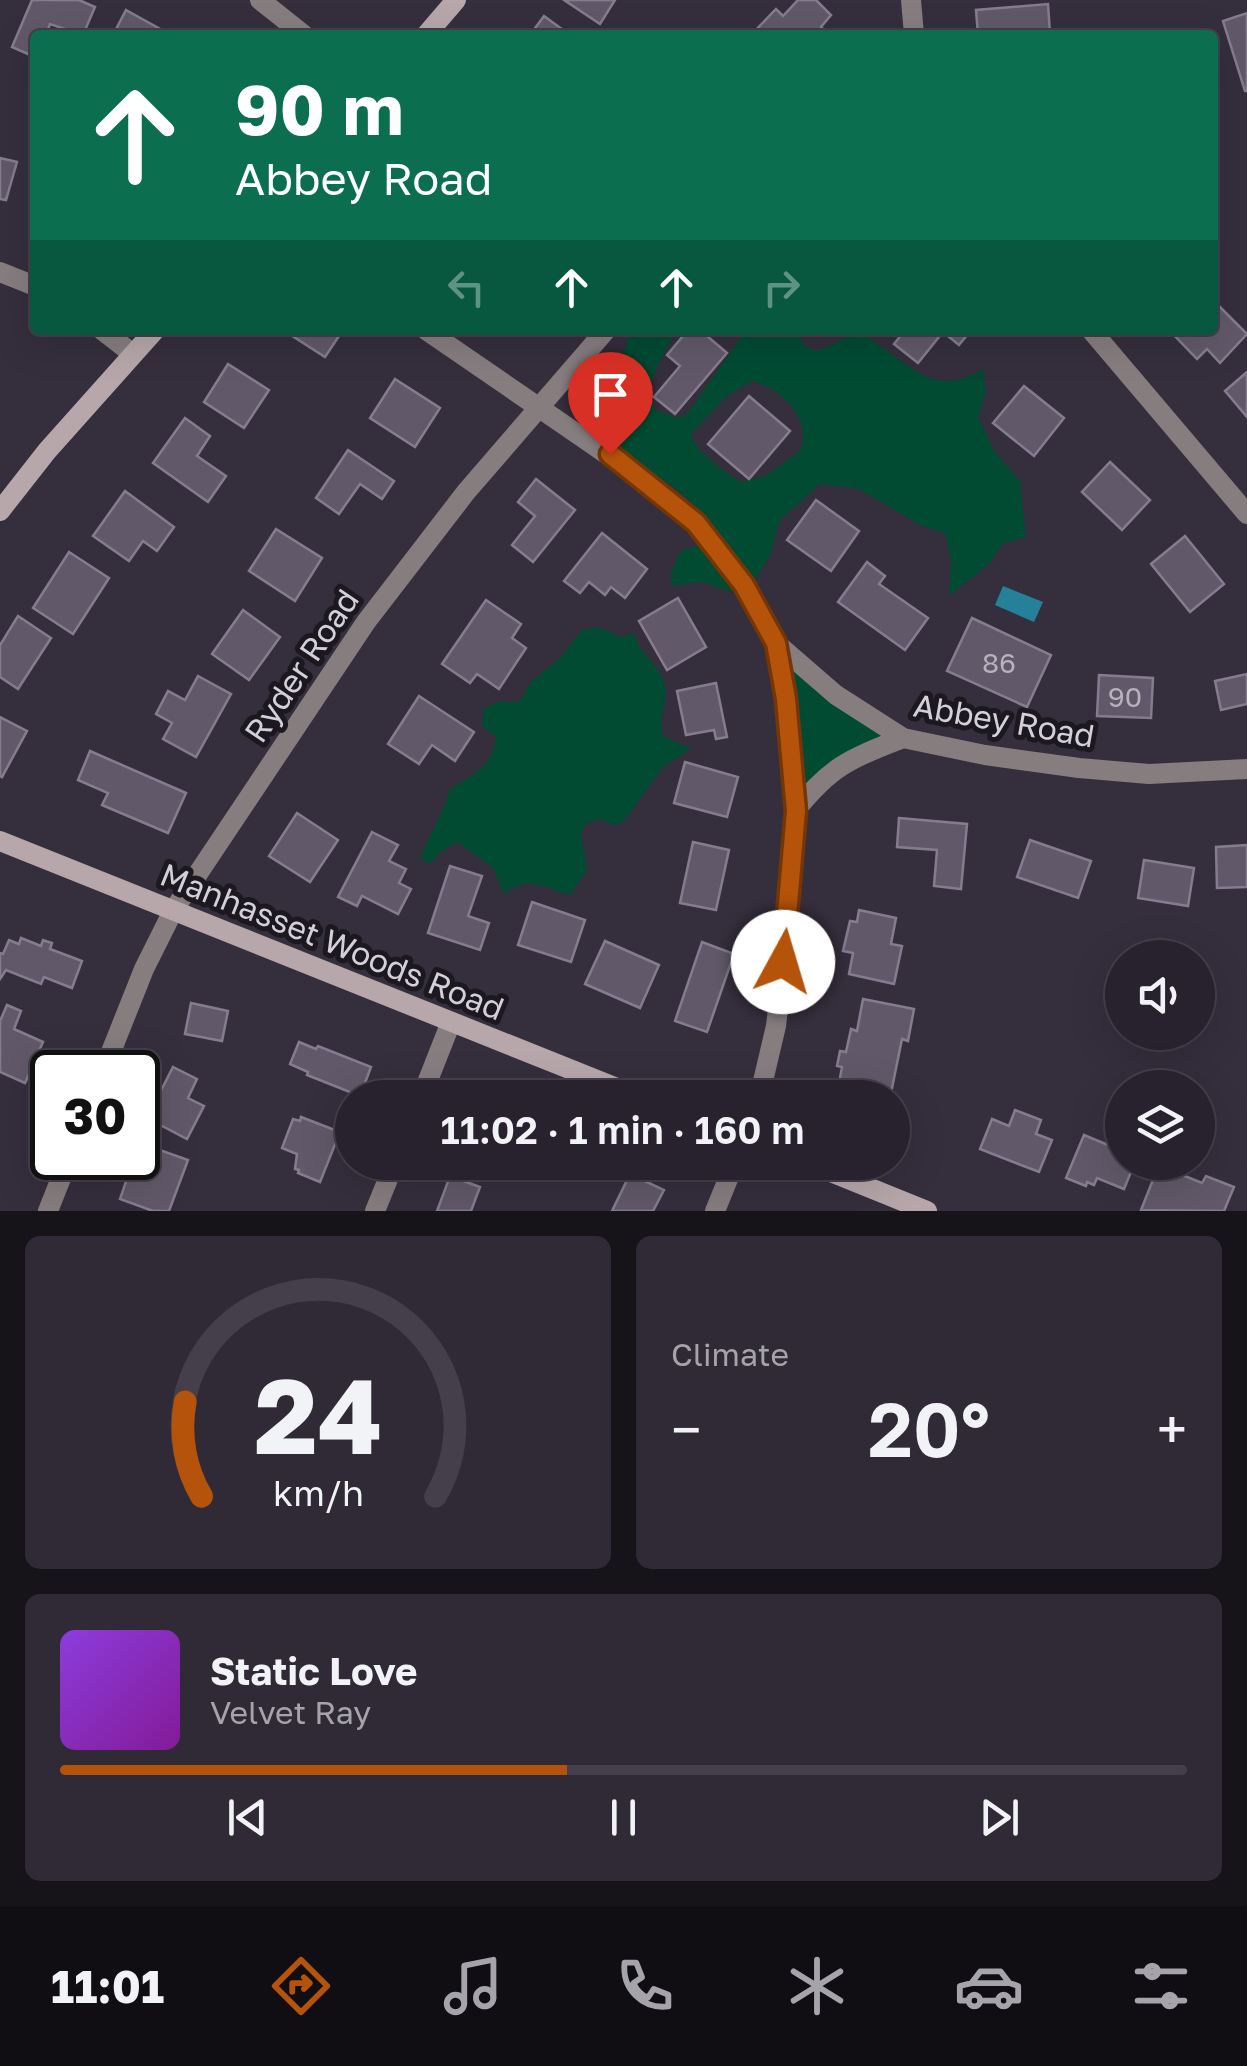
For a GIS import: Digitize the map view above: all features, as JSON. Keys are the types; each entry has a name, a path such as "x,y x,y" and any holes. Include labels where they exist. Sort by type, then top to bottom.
{"street":[{"path":"260,0 298,30"},
{"path":"430,30 456,0"},
{"path":"910,0 913,30"},
{"path":"0,272 30,284"},
{"path":"108,335 133,354"},
{"path":"0,511 47,451 150,335"},
{"name":"Abbey Road","path":"434,335 642,477 696,523 744,585 776,643 836,695 903,738 1079,768 1150,774 1247,768"},
{"name":"Ryder Road","path":"112,1050 144,969 173,911 366,622 466,492 602,335"},
{"path":"1095,335 1247,514"},
{"path":"763,1080 776,1026 796,811 786,699 776,643"},
{"path":"796,811 831,770 846,760 903,738"},
{"name":"Manhasset Woods Road","path":"0,841 597,1080"},
{"path":"427,1080 451,1022"},
{"path":"48,1211 60,1180"},
{"path":"376,1211 388,1180"},
{"path":"715,1211 728,1180"},
{"path":"850,1180 927,1211"}],"green space":[{"path":"629,335 674,335 656,368 651,389 656,410 677,418 687,414 745,335 799,335 804,345 815,351 847,338 866,337 921,374 943,381 983,369 986,392 978,417 994,451 1020,481 1026,537 1002,544 990,563 949,596 951,562 945,533 922,526 859,489 820,484 780,520 770,556 754,581 741,591 734,593 702,582 671,586 671,573 680,552 719,537 693,504 633,461 615,443 606,419 609,387","holes":["752,381 774,391 798,416 803,439 800,451 767,475 744,482 713,462 691,434 727,396"]},
{"path":"599,627 620,637 634,634 664,681 663,736 691,749 664,766 624,821 614,826 601,819 587,823 581,833 587,871 570,895 530,884 503,893 494,869 458,842 430,864 420,857 450,789 480,769 491,755 496,737 482,726 483,709 500,701 519,702 531,682 559,659 582,630"},
{"path":"776,643 903,738 847,760 795,811"}],"water":[{"path":"1003,586 1043,602 1034,622 995,605"}],"building":[{"path":"32,0 79,0 95,7 85,30 50,24 48,30 30,30 30,55 12,47"},
{"path":"564,0 615,0 600,24"},
{"path":"798,0 816,0 831,15 821,27 824,30 756,30 776,9 783,16"},
{"path":"1048,4 1050,30 978,30 976,10"},
{"path":"126,10 162,30 116,30"},
{"path":"1247,13 1247,91 1245,91 1223,21"},
{"path":"544,16 563,30 534,30"},
{"path":"0,158 17,162 6,200 0,199"},
{"path":"1218,305 1247,334 1220,363 1207,349 1197,359 1174,335 1218,335"},
{"path":"291,335 340,335 325,357"},
{"path":"684,335 706,335 727,353 675,414 654,397 680,366 667,355"},
{"path":"901,335 941,335 918,363 894,344"},
{"path":"947,335 967,335 959,345"},
{"path":"228,364 269,390 244,428 204,402"},
{"path":"1247,372 1247,417 1225,391"},
{"path":"395,379 440,408 415,447 370,418"},
{"path":"1024,386 1064,418 1034,456 993,423"},
{"path":"749,396 790,431 749,479 708,444"},
{"path":"185,418 210,436 197,456 226,476 208,502 153,463"},
{"path":"348,450 394,481 382,499 360,484 339,514 316,498"},
{"path":"1110,462 1150,500 1122,530 1082,492"},
{"path":"536,479 575,510 533,562 512,545 535,516 518,502"},
{"path":"125,491 174,527 157,551 143,541 129,561 93,536"},
{"path":"816,500 859,531 831,571 787,540"},
{"path":"276,529 322,558 295,601 249,571"},
{"path":"602,533 647,569 625,598 611,587 605,595 589,582 580,593 564,581"},
{"path":"1185,536 1224,584 1190,612 1151,564"},
{"path":"69,552 109,578 73,634 33,608"},
{"path":"867,562 885,576 879,584 928,618 905,650 838,602"},
{"path":"678,598 706,647 667,670 639,621"},
{"path":"486,600 521,624 512,638 526,648 499,689 477,674 470,683 442,664"},
{"path":"243,610 280,637 249,680 212,654"},
{"path":"18,616 51,638 18,689 0,677 0,645"},
{"path":"972,618 1051,655 1027,707 947,671"},
{"path":"1247,674 1247,704 1221,710 1215,681"},
{"path":"1099,675 1153,678 1151,718 1097,716"},
{"path":"198,676 231,694 196,757 163,739 172,723 156,714 168,691 185,700"},
{"path":"716,683 727,737 716,739 714,730 686,735 677,691"},
{"path":"419,696 474,732 455,761 432,745 419,764 388,744"},
{"path":"0,717 27,731 2,777 0,776"},
{"path":"90,751 186,793 168,833 102,805 108,793 78,780"},
{"path":"685,762 738,777 727,817 674,803"},
{"path":"297,813 338,840 310,882 269,856"},
{"path":"899,818 967,824 961,889 934,886 937,850 897,847"},
{"path":"372,832 398,845 389,861 406,869 399,883 411,889 398,914 362,896 357,906 338,897"},
{"path":"1030,840 1091,861 1078,898 1017,877"},
{"path":"693,842 729,850 716,910 680,903"},
{"path":"1247,845 1247,887 1217,888 1216,847"},
{"path":"1144,860 1194,868 1188,906 1138,898"},
{"path":"450,866 482,876 468,916 489,923 480,950 428,933"},
{"path":"532,902 585,920 571,962 518,945"},
{"path":"859,910 896,918 891,944 902,946 894,984 849,974 853,953 843,951 850,921 857,922"},
{"path":"21,938 41,946 43,940 52,943 50,949 82,961 72,988 44,977 41,984 6,970 0,979 0,953 3,954 9,940 19,944"},
{"path":"605,941 659,965 640,1008 585,984"},
{"path":"702,942 734,954 707,1032 675,1021"},
{"path":"863,999 914,1009 908,1041 902,1039 894,1080 840,1080 840,1051 846,1052 851,1029 857,1031"},
{"path":"191,1003 228,1011 222,1041 185,1034"},
{"path":"7,1005 21,1011 14,1029 43,1042 39,1050 30,1050 30,1072 25,1083 0,1072 0,1021"},
{"path":"299,1042 371,1067 366,1080 335,1080 335,1086 290,1064"},
{"path":"173,1067 197,1079 188,1098 204,1106 187,1139 160,1125 160,1092"},
{"path":"1015,1110 1041,1120 1036,1134 1052,1140 1039,1172 980,1149 992,1119 1009,1126"},
{"path":"301,1117 335,1130 335,1144 320,1182 298,1173 297,1154 282,1148 293,1119 300,1121"},
{"path":"1084,1135 1105,1144 1105,1180 1128,1180 1124,1189 1097,1178 1094,1185 1087,1182 1086,1186 1066,1178"},
{"path":"160,1150 188,1160 169,1211 153,1211 120,1199 126,1180 160,1180"},
{"path":"449,1180 480,1187 471,1211 437,1211"},
{"path":"627,1180 643,1180 664,1190 653,1211 612,1211"},
{"path":"1153,1180 1202,1183 1215,1180 1234,1187 1224,1211 1141,1210"}],"route":[{"path":"610,454 696,523 744,585 776,643 786,699 796,811 783,962"}]}
